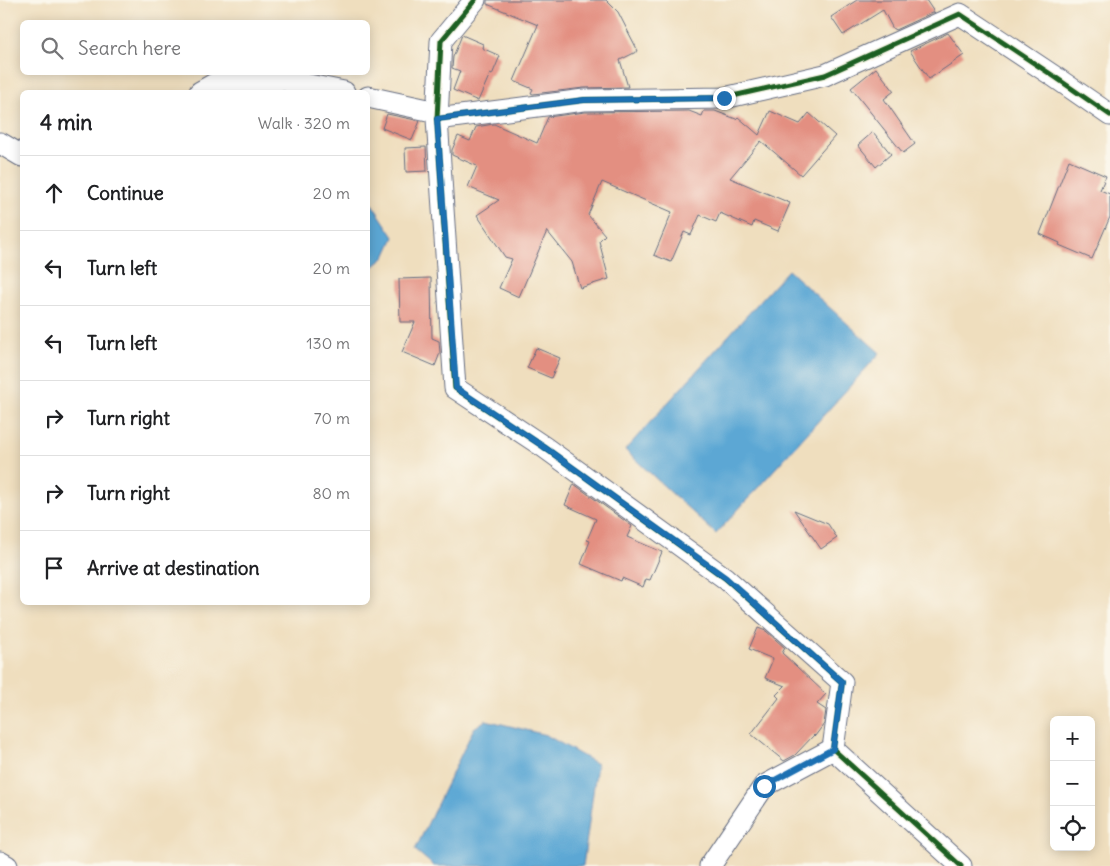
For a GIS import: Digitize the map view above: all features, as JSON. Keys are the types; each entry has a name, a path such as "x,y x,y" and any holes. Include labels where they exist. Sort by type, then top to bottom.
{"street":[{"path":"475,0 441,41 437,115 456,388 544,447 726,578 842,682 833,749"},
{"path":"370,98 437,115 584,100 724,98 824,75 960,14 1055,76 1110,115"},
{"path":"204,90 214,84 284,80 334,90"},
{"path":"0,143 20,155"},
{"path":"710,866 764,786 833,749"},
{"path":"833,749 961,866"},
{"path":"0,862 7,866"}],"water":[{"path":"370,201 394,237 385,257 370,269"},
{"path":"788,270 880,353 716,534 625,450"},
{"path":"486,720 546,735 597,764 583,866 434,866 415,850 474,728"}],"building":[{"path":"487,0 606,0 618,12 638,51 620,60 628,87 584,88 531,93 533,89 514,81 538,25 487,4"},
{"path":"857,0 926,0 934,12 895,30 883,10 843,35 831,17"},
{"path":"948,33 964,55 929,79 910,51"},
{"path":"462,35 483,44 482,48 500,56 478,101 453,90 460,71 452,68 453,57"},
{"path":"876,68 894,91 884,99 915,144 903,153 851,88"},
{"path":"689,111 702,116 704,111 715,111 736,119 738,117 759,135 770,111 800,124 809,113 835,136 801,175 761,141 730,178 790,203 778,231 754,221 752,227 720,213 716,222 700,215 691,235 684,232 671,262 654,255 672,212 602,182 588,215 605,235 599,241 609,279 580,288 572,262 547,231 519,297 499,288 512,259 505,257 477,215 499,200 468,187 477,166 452,155 452,150 458,136 470,141 476,127 494,124 537,143 548,117 585,112"},
{"path":"387,114 420,121 412,140 382,128"},
{"path":"873,132 891,154 876,167 858,145"},
{"path":"426,147 427,171 406,172 405,148"},
{"path":"1069,160 1106,176 1100,190 1110,194 1110,217 1092,259 1059,245 1060,243 1040,234"},
{"path":"431,278 432,338 439,341 440,353 435,366 402,352 415,322 400,322 399,279"},
{"path":"536,348 560,358 551,378 527,368"},
{"path":"574,484 632,526 627,537 662,552 650,580 646,579 643,587 622,578 621,581 581,564 590,541 587,540 596,519 565,505"},
{"path":"794,510 828,524 837,538 821,549"},
{"path":"758,628 766,631 785,648 782,653 826,694 817,704 826,710 824,724 815,736 795,755 784,761 751,734 779,698 776,695 785,686 765,678 773,659 749,649"}],"cycle path":[{"path":"475,0 441,41 437,119 455,388 544,447 725,578 842,682 833,749 961,866"},
{"path":"437,119 584,100 724,98 825,75 960,14 1110,115"}],"route":[{"path":"724,98 584,100 437,119 456,388 544,447 726,578 842,682 833,749 764,786"}]}
